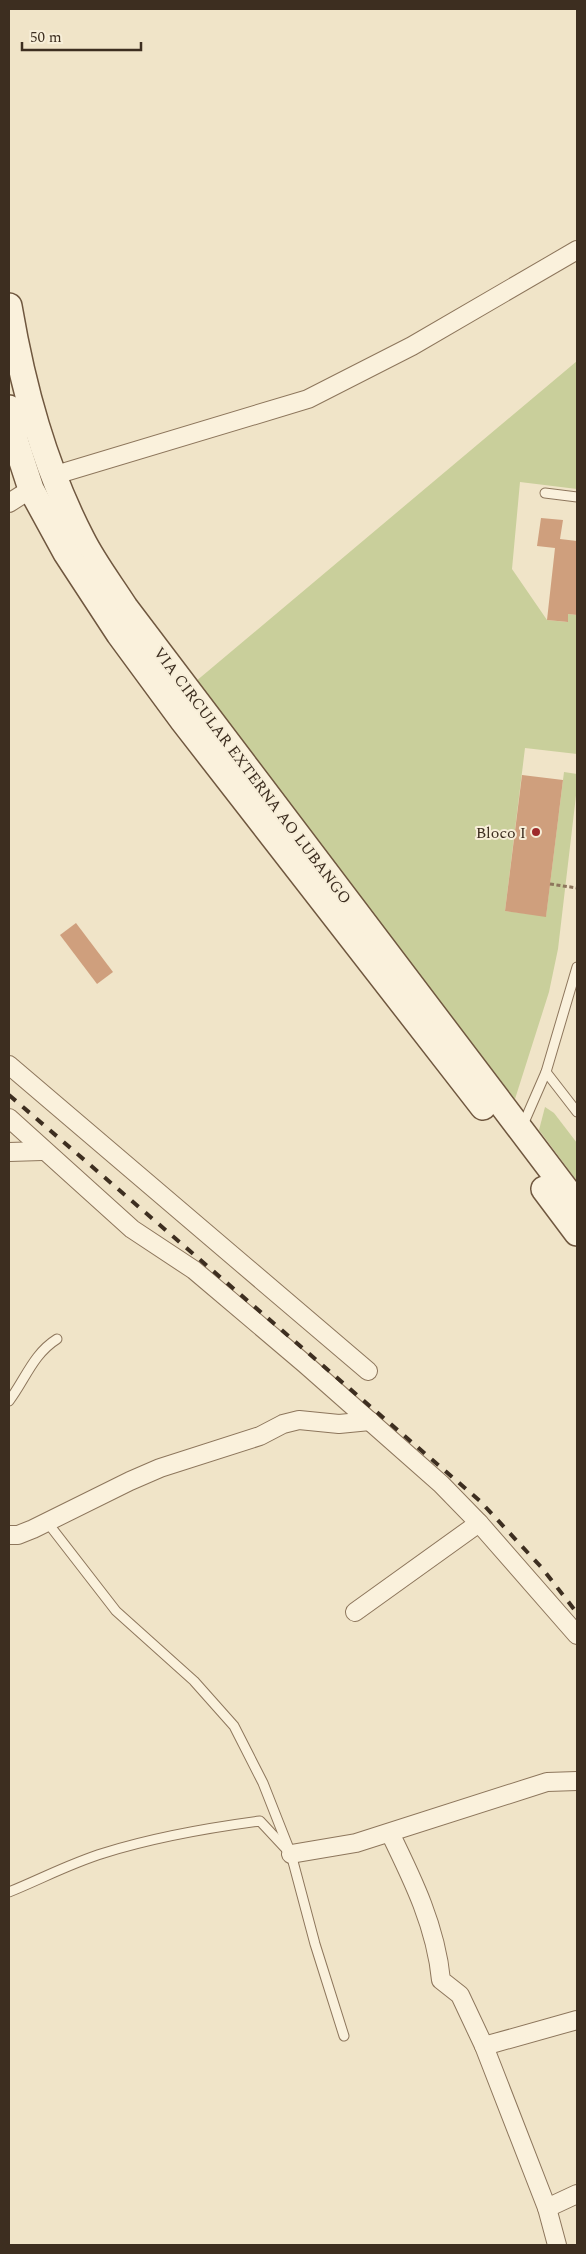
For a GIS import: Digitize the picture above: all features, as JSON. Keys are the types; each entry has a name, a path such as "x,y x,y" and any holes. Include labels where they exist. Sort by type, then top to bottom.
{"main road":[{"name":"VIA CIRCULAR EXTERNA AO LUBANGO","path":"9,306 19,367 40,440 52,476 83,541 125,607 577,1204"},
{"name":"VIA CIRCULAR EXTERNA AO LUBANGO","path":"9,408 16,443 31,488 66,553 137,658 508,1140 577,1233"}],"street":[{"path":"52,476 308,399 412,346 577,250"},
{"path":"9,502 31,488"},
{"path":"9,1065 368,1371"},
{"path":"9,1118 42,1151 132,1230 194,1270 370,1421 440,1484 479,1523 577,1635"},
{"path":"9,1152 42,1151"},
{"path":"9,1535 18,1535 48,1522 160,1468 260,1436 283,1424 299,1420 339,1424 370,1421"},
{"path":"355,1612 479,1523"},
{"path":"291,1854 356,1843 547,1782 577,1781"},
{"path":"390,1833 422,1900 439,1956 441,1980 460,1995 484,2046 547,2208 557,2245"},
{"path":"484,2046 577,2020"},
{"path":"547,2208 577,2194"}],"lane":[{"path":"545,493 577,497"},
{"path":"521,1129 546,1072 577,967"},
{"path":"546,1072 577,1112"},
{"path":"9,1401 32,1362 48,1344 56,1339"},
{"path":"48,1522 116,1611 194,1682 234,1726 262,1783 291,1854 315,1944 344,2036"},
{"path":"9,1892 104,1853 177,1833 260,1821 291,1854"}],"path":[{"path":"550,884 577,888"}],"green space":[{"path":"577,361 577,489 520,482 512,569 547,620 567,622 568,614 577,615 577,754 525,748 505,911 546,916 564,772 577,774 577,787 558,949 549,992 515,1099 195,682"},
{"path":"545,1107 554,1113 577,1143 577,1181 539,1130"}],"building":[{"path":"541,518 563,520 560,539 577,541 577,615 568,614 568,622 547,620 555,548 537,546"},
{"name":"Bloco I","path":"522,775 563,780 546,917 505,911"},
{"path":"76,923 113,972 97,984 60,935"}],"railway":[{"path":"9,1095 480,1501 542,1568 577,1613"}],"place":[{"name":"Bloco I","path":"536,832"}]}
